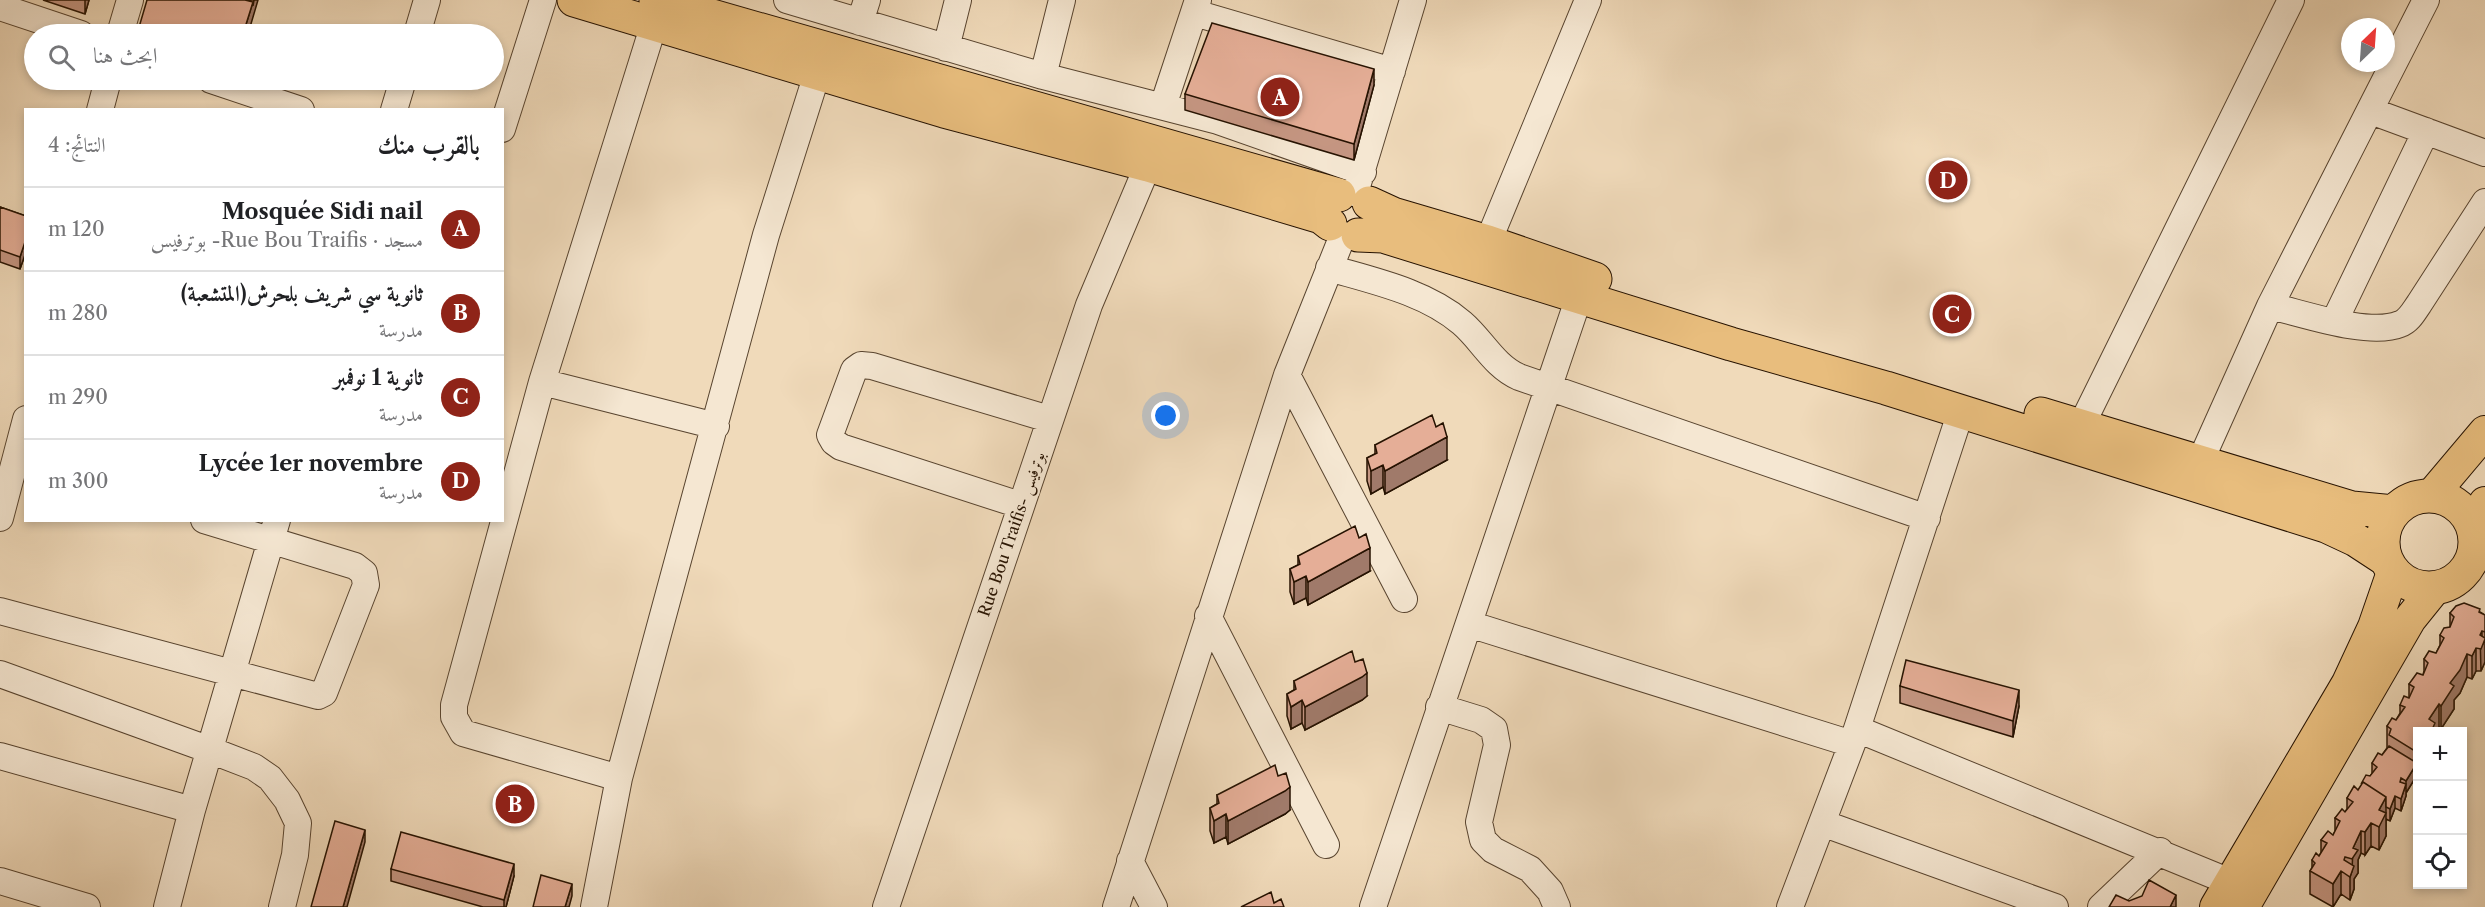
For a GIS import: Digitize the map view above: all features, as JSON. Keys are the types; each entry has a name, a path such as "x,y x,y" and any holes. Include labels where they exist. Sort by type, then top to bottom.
{"highway":[{"path":"574,0 655,12 1351,208 1393,214 1488,242 1636,292 2352,508 2394,512"},
{"path":"655,12 817,74 944,111 1148,165 1321,217 1351,208"},
{"path":"1351,208 1383,236 1961,411 2135,468 2326,526 2356,540 2412,585 2459,581 2473,558 2481,525 2468,517 2458,506 2445,499 2431,496 2410,500 2394,512 2385,526 2382,543 2389,565"}],"main road":[{"path":"2431,496 2485,432"},
{"path":"2230,899 2348,683 2374,627 2389,565"},
{"path":"2230,899 2410,620 2459,581"}],"street":[{"path":"123,24 129,0"},
{"path":"420,24 427,0"},
{"path":"504,123 543,0"},
{"path":"787,0 864,11 946,48 1240,128 1351,208"},
{"path":"946,48 958,0"},
{"path":"1043,76 1062,0"},
{"path":"1116,907 1287,375 1351,208 1413,0"},
{"path":"1488,242 1588,0"},
{"path":"2081,426 2291,0"},
{"path":"2200,462 2270,306 2426,0"},
{"path":"1163,106 1196,6 1392,71"},
{"path":"0,7 51,24"},
{"path":"504,521 542,382 655,12"},
{"path":"594,907 619,778 766,235 817,74"},
{"path":"101,108 105,90"},
{"path":"241,90 295,108"},
{"path":"395,108 400,90"},
{"path":"2371,111 2485,153"},
{"path":"2336,321 2426,131"},
{"name":"Rue Bou Traifis- بوترفيس","path":"886,907 1089,305 1148,165"},
{"path":"2270,306 2336,321 2381,327 2399,324 2408,318 2485,201"},
{"path":"1329,268 1403,291 1431,303 1461,322 1501,367 1546,388 1927,518"},
{"path":"1372,907 1469,624 1546,388 1579,297"},
{"path":"1020,505 841,447 834,442 831,435 854,370 861,365 872,366 1049,420"},
{"path":"1287,375 1404,599"},
{"path":"542,382 716,426"},
{"path":"1790,907 1855,737 1961,411"},
{"path":"0,518 19,469 24,433"},
{"path":"0,611 318,696 324,693 366,585 364,573 355,566 274,530 218,522"},
{"path":"504,522 454,705 454,717 463,733 474,738 619,778"},
{"path":"167,907 192,810 274,530"},
{"path":"1208,616 1326,845"},
{"path":"1469,624 1855,737 2160,851 2230,899"},
{"path":"0,674 210,750 254,767 270,778 287,800 298,823 295,855 282,907"},
{"path":"1439,707 1481,720 1494,729 1497,745 1479,822 1483,840 1493,850 1530,869 1550,891 1557,907"},
{"path":"0,756 192,810"},
{"path":"1822,823 2055,907"},
{"path":"2101,907 2160,851"},
{"path":"1130,861 1154,907"},
{"path":"0,881 85,907"}],"building":[{"path":"147,0 245,0 253,2 246,24 140,24"},
{"path":"1212,23 1374,69 1354,144 1185,94"},
{"path":"0,207 24,215 24,245 20,257 0,250"},
{"path":"1432,415 1436,427 1443,423 1447,437 1385,471 1383,465 1371,471 1367,458 1377,453 1375,445"},
{"path":"1355,526 1359,538 1366,534 1370,548 1308,582 1306,576 1294,582 1290,569 1300,564 1298,556"},
{"path":"2464,603 2480,609 2479,612 2485,615 2485,632 2482,631 2480,635 2485,639 2481,649 2476,648 2472,656 2467,654 2460,670 2450,683 2454,686 2429,719 2435,723 2433,727 2413,727 2413,750 2389,735 2391,729 2387,726 2392,718 2396,720 2405,707 2400,705 2404,696 2409,698 2414,687 2409,684 2417,673 2423,675 2428,663 2424,659 2429,651 2436,653 2444,638 2440,635 2444,628 2450,627 2454,617 2450,613 2456,606"},
{"path":"1352,651 1355,662 1363,659 1367,673 1305,707 1302,700 1291,707 1287,694 1296,689 1294,681"},
{"path":"1906,660 2019,690 2013,721 1900,686"},
{"path":"2389,746 2413,761 2413,770 2406,781 2401,778 2400,782 2406,784 2401,799 2395,796 2390,809 2386,807 2386,797 2363,782 2361,784 2366,775 2370,776 2377,767 2372,763 2378,753 2382,755"},
{"path":"1275,765 1278,776 1286,773 1290,787 1228,821 1226,814 1214,821 1210,808 1219,803 1217,795"},
{"path":"2363,782 2386,797 2379,810 2386,813 2379,827 2371,823 2365,832 2361,831 2353,848 2358,850 2352,859 2345,857 2344,860 2354,866 2350,877 2341,871 2333,884 2310,871 2315,863 2312,860 2316,853 2319,856 2327,843 2321,840 2328,831 2333,835 2340,821 2335,818 2342,809 2345,812 2353,802 2347,798 2354,786 2358,790"},
{"path":"335,821 365,830 343,907 311,907"},
{"path":"401,832 514,864 504,900 391,869"},
{"path":"541,875 572,884 565,907 533,907"},
{"path":"2149,880 2176,895 2170,907 2109,907 2116,895 2129,901 2142,896"},
{"path":"1271,892 1274,903 1281,899 1284,907 1241,907"}],"place":[{"name":"Mosquée Sidi nail","path":"1280,97"},
{"name":"Lycée 1er novembre","path":"1948,180"},
{"name":"ثانوية 1 نوفمبر","path":"1952,314"},
{"name":"ثانوية سي شريف بلحرش(المتشعبة)","path":"515,804"}]}
